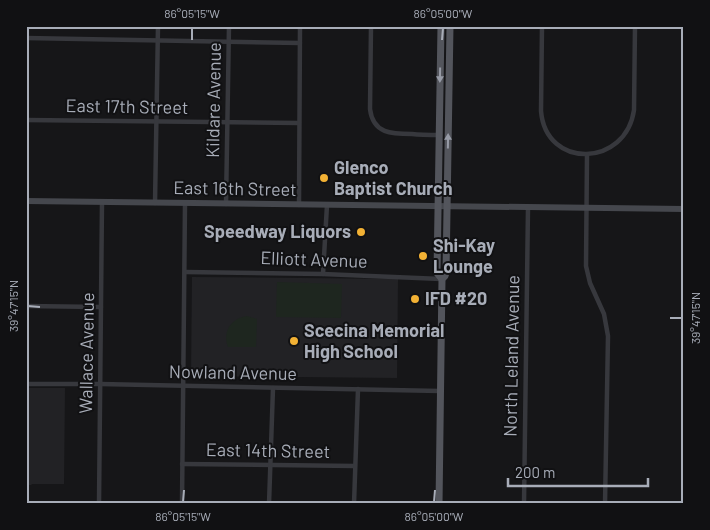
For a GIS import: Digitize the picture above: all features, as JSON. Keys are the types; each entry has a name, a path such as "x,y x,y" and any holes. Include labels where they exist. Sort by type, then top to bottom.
{"main road":[{"path":"441,26 437,273 442,279"},
{"path":"439,504 442,279 446,273 450,26"},
{"name":"East 16th Street","path":"26,201 684,209"}],"street":[{"path":"155,203 158,26"},
{"name":"Kildare Avenue","path":"226,204 228,26"},
{"path":"299,205 300,26"},
{"path":"371,26 370,111 375,124 386,132 393,134 440,135"},
{"path":"542,26 541,111 543,124 549,135 558,145 573,152 586,155 602,152 615,144 623,136 631,123 634,110 635,26"},
{"path":"26,38 300,43"},
{"name":"East 17th Street","path":"26,120 300,124"},
{"path":"586,155 587,270 604,314 608,336 605,504"},
{"name":"Wallace Avenue","path":"99,504 102,202"},
{"path":"182,504 185,203"},
{"path":"323,274 328,205"},
{"name":"North Leland Avenue","path":"524,504 528,208"},
{"name":"Elliott Avenue","path":"185,272 323,274 442,279"},
{"path":"26,306 101,306"},
{"name":"Nowland Avenue","path":"26,384 440,391"},
{"path":"269,504 273,388"},
{"path":"354,504 358,389"},
{"name":"East 14th Street","path":"182,464 354,466"}],"shaded area":[{"name":"Scecina Memorial High School","path":"192,277 398,279 397,378 191,376"},
{"path":"277,282 342,284 341,318 276,317"},
{"path":"247,316 257,319 256,347 228,347 226,336 229,327 236,320"},
{"path":"26,388 65,388 64,484 26,485"}],"place":[{"name":"Glenco Baptist Church","path":"324,178"},
{"name":"Speedway Liquors","path":"361,232"},
{"name":"Shi-Kay Lounge","path":"423,256"},
{"name":"IFD #20","path":"415,299"},
{"name":"Scecina Memorial High School","path":"294,341"}]}
